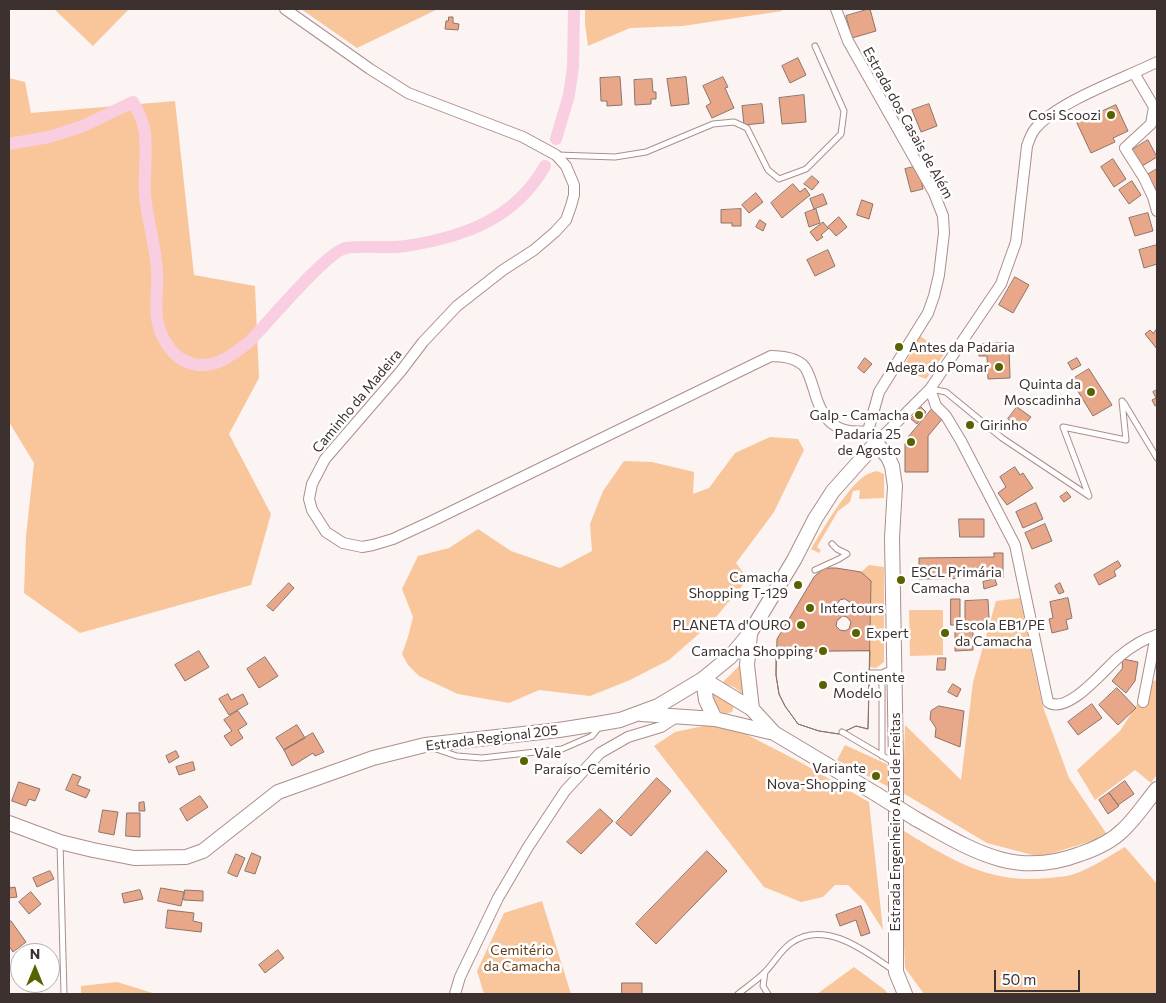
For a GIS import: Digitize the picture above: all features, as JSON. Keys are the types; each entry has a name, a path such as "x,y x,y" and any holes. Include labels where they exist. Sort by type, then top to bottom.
{"main road":[{"name":"Estrada Regional 205","path":"9,823 60,842 134,858 186,857 203,851 278,792 373,758 425,745 559,730 603,723 638,714 658,706 703,679 730,658 750,633 833,491 872,437"},
{"name":"Estrada Engenheiro Abel de Freitas","path":"872,437 888,457 892,466 895,486 888,671 896,763 896,972 905,994"},
{"path":"750,633 747,665 752,709"},
{"path":"703,679 752,709 774,733 916,819 982,854 1006,862 1049,864 1092,850 1123,830 1157,789"},
{"path":"703,679 706,700 722,721"},
{"path":"722,721 752,709"},
{"path":"638,714 722,721 774,733"}],"street":[{"name":"Caminho da Madeira","path":"285,9 370,69 408,93 522,137 556,156 566,166 574,184 574,195 566,220 534,250 503,270 461,302 423,342 401,371 325,459 312,484 309,499 312,510 326,532 344,543 362,547 393,539 440,518 770,356 794,359 804,366 812,383 819,408 833,425 850,432 872,437"},
{"name":"Estrada dos Casais de Além","path":"836,9 848,41 934,193 943,216 944,233 939,275 928,312 882,387 872,437"},
{"path":"872,437 930,389 990,302 1008,266 1016,242 1025,158 1030,136 1036,128 1049,116 1070,103 1157,62"},
{"path":"1134,74 1156,107 1151,124 1129,142 1125,148 1144,178 1157,211"},
{"path":"930,389 936,406 946,416 962,441 1015,545 1047,701 1053,705 1062,704 1084,692 1119,656 1139,641 1157,635 1144,702"},
{"path":"455,994 460,977 498,898 528,847 565,792 600,753 628,737 661,727 678,716"}],"lane":[{"path":"556,156 568,154 615,157 646,152 713,124 734,122 747,128 768,170 779,178 806,169 841,134 844,111 815,46"},
{"path":"930,389 946,392 1002,438 1090,496 1063,427 1126,440 1122,400 1157,458"},
{"path":"815,570 847,554 832,544"},
{"path":"869,673 888,671 882,756"},
{"path":"425,745 457,756 482,758 562,750 592,736 603,723"},
{"path":"842,732 896,763"},
{"path":"60,842 64,994"},
{"path":"738,994 765,972 791,943 804,937 818,934 837,937 858,946 896,972"},
{"path":"765,972 763,986 768,994"}],"green space":[{"path":"54,9 129,9 93,46"},
{"path":"301,9 438,9 357,48"},
{"path":"585,9 782,9 782,11 683,26 630,28 588,46"},
{"path":"9,78 25,82 31,113 175,101 194,275 255,286 259,378 229,434 271,514 251,585 80,633 24,593 26,536 34,463 9,422"},
{"path":"920,336 945,353 926,379 906,371 905,364"},
{"path":"770,437 798,439 804,450 774,512 736,563 748,579 710,624 669,660 630,680 590,696 539,690 509,703 458,694 419,676 408,665 402,654 413,617 402,589 418,556 449,548 478,529 511,551 560,568 592,551 590,524 603,491 624,461 652,462 694,472 693,494 709,488 735,453"},
{"path":"877,471 884,474 884,498 859,499 860,490 853,491 850,502 838,511 817,547 821,550 819,553 811,549 851,489 866,475"},
{"path":"869,565 884,567 884,662 876,668 869,667 871,582 861,572"},
{"path":"1020,598 1042,704 1069,778 1108,836 1040,857 987,843 903,793 905,725 961,780 973,682 996,601"},
{"path":"909,610 943,610 943,655 910,656"},
{"path":"741,664 744,695 734,687 722,683"},
{"path":"1154,680 1157,682 1157,774 1151,783 1135,770 1095,800 1077,770 1120,731 1138,703 1145,705"},
{"path":"710,694 719,695 734,705 732,712 725,714 717,709"},
{"path":"708,725 736,729 800,762 869,802 883,930 865,902 848,885 835,885 823,897 801,902 764,887 654,746 675,732"},
{"path":"845,745 891,766 891,788 837,760"},
{"path":"899,828 934,849 969,866 987,873 1026,879 1068,876 1094,865 1125,847 1157,884 1157,994 924,994 905,968"},
{"name":"Cemitério da Camacha","path":"542,901 571,994 484,994 477,971 504,913"},
{"path":"854,967 888,994 817,994"},
{"path":"117,982 156,994 81,994 81,986"}],"building":[{"path":"870,9 876,31 852,38 846,16"},
{"path":"449,17 453,17 453,23 459,24 458,30 445,29 446,21 448,21"},
{"path":"798,58 806,75 790,83 782,66"},
{"path":"620,77 622,105 607,106 607,101 601,101 600,78"},
{"path":"686,77 689,104 671,106 667,79"},
{"path":"723,77 728,87 725,88 734,108 712,118 706,106 711,103 703,86"},
{"path":"652,79 653,92 656,92 656,99 651,99 651,104 635,105 634,80"},
{"path":"804,95 806,122 782,124 779,98"},
{"path":"762,104 764,123 744,125 742,106"},
{"path":"929,104 937,126 921,132 912,110"},
{"path":"1116,105 1128,131 1113,138 1115,142 1091,153 1077,123"},
{"path":"1148,140 1157,157 1142,166 1132,150"},
{"path":"1113,159 1126,179 1114,187 1101,167"},
{"path":"918,166 923,189 911,192 905,169"},
{"path":"1157,169 1157,191 1147,175"},
{"path":"812,176 819,182 812,190 804,184"},
{"path":"1132,181 1141,195 1129,204 1119,190"},
{"path":"793,184 800,192 805,188 810,195 782,218 771,203"},
{"path":"756,193 763,202 749,213 742,205"},
{"path":"823,194 827,204 814,209 810,199"},
{"path":"862,200 873,204 869,219 857,215"},
{"path":"741,209 741,226 732,226 732,223 721,223 721,210"},
{"path":"816,209 820,223 809,227 805,213"},
{"path":"1148,213 1153,231 1135,236 1129,218"},
{"path":"839,217 847,227 836,236 829,228 821,235 823,237 817,241 810,232 823,222 827,227"},
{"path":"760,220 766,224 763,231 756,227"},
{"path":"1157,245 1157,264 1144,268 1139,250"},
{"path":"828,250 835,266 815,276 807,260"},
{"path":"1015,277 1029,285 1013,313 999,305"},
{"path":"1157,329 1157,349 1145,334 1150,330 1153,333"},
{"name":"Adega do Pomar","path":"1009,343 1010,378 988,379 987,356 979,356 979,344"},
{"path":"865,358 872,364 864,373 858,368"},
{"path":"1077,358 1081,365 1072,370 1068,363"},
{"name":"Quinta da Moscadinha","path":"1089,369 1112,405 1093,416 1071,380"},
{"path":"1157,390 1157,405 1155,406 1152,400 1156,398 1153,392"},
{"path":"921,407 926,412 917,424 911,419"},
{"path":"1017,407 1031,417 1021,429 1008,419"},
{"path":"932,409 943,418 928,436 928,472 905,472 905,444 909,436"},
{"path":"1015,467 1020,475 1023,473 1033,488 1007,505 998,493 1006,487 1000,477"},
{"path":"1067,492 1071,497 1064,502 1060,497"},
{"path":"1036,503 1043,519 1023,528 1016,512"},
{"path":"959,519 984,519 984,537 960,537"},
{"path":"1045,524 1052,541 1032,549 1025,533"},
{"path":"994,553 1003,553 1003,578 919,579 919,558 994,557"},
{"path":"1118,561 1121,566 1114,571 1116,576 1099,585 1094,575"},
{"name":"Camacha Shopping","path":"825,568 836,568 861,572 871,581 868,729 856,726 839,734 819,731 798,724 779,694 776,675 777,639 814,577","holes":["845,599 851,603 851,608 847,613 842,614 836,609 840,600","843,616 847,617 851,622 849,629 845,631 840,630 836,626 837,621"]},
{"path":"995,579 997,585 984,589 983,582"},
{"path":"289,583 294,588 273,611 267,606"},
{"path":"1060,583 1064,592 1059,594 1055,586"},
{"path":"1068,598 1072,618 1066,620 1068,629 1052,633 1049,619 1053,618 1050,602"},
{"path":"951,599 960,599 960,625 951,625"},
{"path":"988,600 989,618 985,618 985,627 973,627 973,650 955,651 955,628 965,628 965,601"},
{"path":"199,651 209,667 185,681 175,665"},
{"name":"Continente Modelo","path":"870,651 868,729 856,726 839,734 819,731 798,724 779,694 776,675 776,652"},
{"path":"265,657 278,676 259,688 247,669"},
{"path":"938,658 946,658 945,670 937,670"},
{"path":"1123,659 1138,662 1135,681 1126,693 1112,681 1122,669"},
{"path":"953,684 961,689 957,697 948,692"},
{"path":"1117,688 1136,708 1118,725 1099,705"},
{"path":"228,694 231,700 243,694 248,704 229,715 219,699"},
{"path":"1092,704 1102,718 1078,735 1068,722"},
{"path":"939,706 964,711 960,747 935,737 936,728 930,719 931,711"},
{"path":"238,711 247,724 238,730 243,738 231,746 224,736 232,731 224,720"},
{"path":"297,725 305,738 284,750 276,738"},
{"path":"313,733 324,752 315,756 313,753 292,766 284,750"},
{"path":"176,751 179,757 169,763 166,756"},
{"path":"193,762 195,770 179,775 176,767"},
{"path":"73,774 81,777 77,785 90,790 86,798 66,790"},
{"path":"657,778 671,791 631,836 616,823"},
{"path":"1125,781 1134,794 1118,805 1109,793"},
{"path":"19,782 40,789 35,801 29,799 26,806 12,801"},
{"path":"1109,793 1119,806 1108,814 1099,800"},
{"path":"200,796 208,807 187,821 180,809"},
{"path":"144,802 145,811 139,811 139,803"},
{"path":"600,809 613,821 581,854 567,842"},
{"path":"103,810 118,812 114,835 99,832"},
{"path":"127,813 140,813 140,837 126,836"},
{"path":"707,851 727,871 656,944 636,924"},
{"path":"252,853 261,857 255,874 245,871"},
{"path":"236,854 245,858 237,877 228,873"},
{"path":"50,871 54,879 37,887 33,878"},
{"path":"9,882 10,888 15,887 17,897 9,898"},
{"path":"161,888 184,892 181,906 158,901"},
{"path":"140,890 143,899 124,903 122,894"},
{"path":"185,890 203,891 203,901 184,900"},
{"path":"31,892 41,904 29,914 19,902"},
{"path":"861,906 870,933 861,936 856,920 840,926 836,915"},
{"path":"168,910 194,913 193,921 202,923 201,932 166,928"},
{"path":"11,921 26,942 10,943 10,948 9,923"},
{"path":"278,950 284,958 265,973 259,965"},
{"path":"622,983 642,983 642,994 622,994"}],"waterway":[{"path":"556,139 569,95 573,67 574,9"},
{"path":"9,144 49,137 83,126 133,102 139,113 145,134 145,194 156,263 157,319 161,333 174,353 192,364 202,365 223,360 249,342 297,289 337,252 354,247 406,246 468,231 503,212 519,200 545,166"}],"place":[{"name":"Cosi Scoozi","path":"1111,115"},
{"name":"Antes da Padaria","path":"899,347"},
{"name":"Adega do Pomar","path":"999,367"},
{"name":"Quinta da Moscadinha","path":"1091,392"},
{"name":"Galp - Camacha","path":"919,415"},
{"name":"Girinho","path":"970,425"},
{"name":"Padaria 25 de Agosto","path":"911,442"},
{"name":"ESCL Primária Camacha","path":"901,580"},
{"name":"Camacha Shopping T-129","path":"798,585"},
{"name":"Intertours","path":"810,608"},
{"name":"PLANETA d'OURO","path":"801,625"},
{"name":"Expert","path":"856,633"},
{"name":"Escola EB1/PE da Camacha","path":"945,633"},
{"name":"Camacha Shopping","path":"823,651"},
{"name":"Continente Modelo","path":"823,685"},
{"name":"Vale Paraíso-Cemitério","path":"524,761"},
{"name":"Variante Nova-Shopping","path":"876,776"}]}
